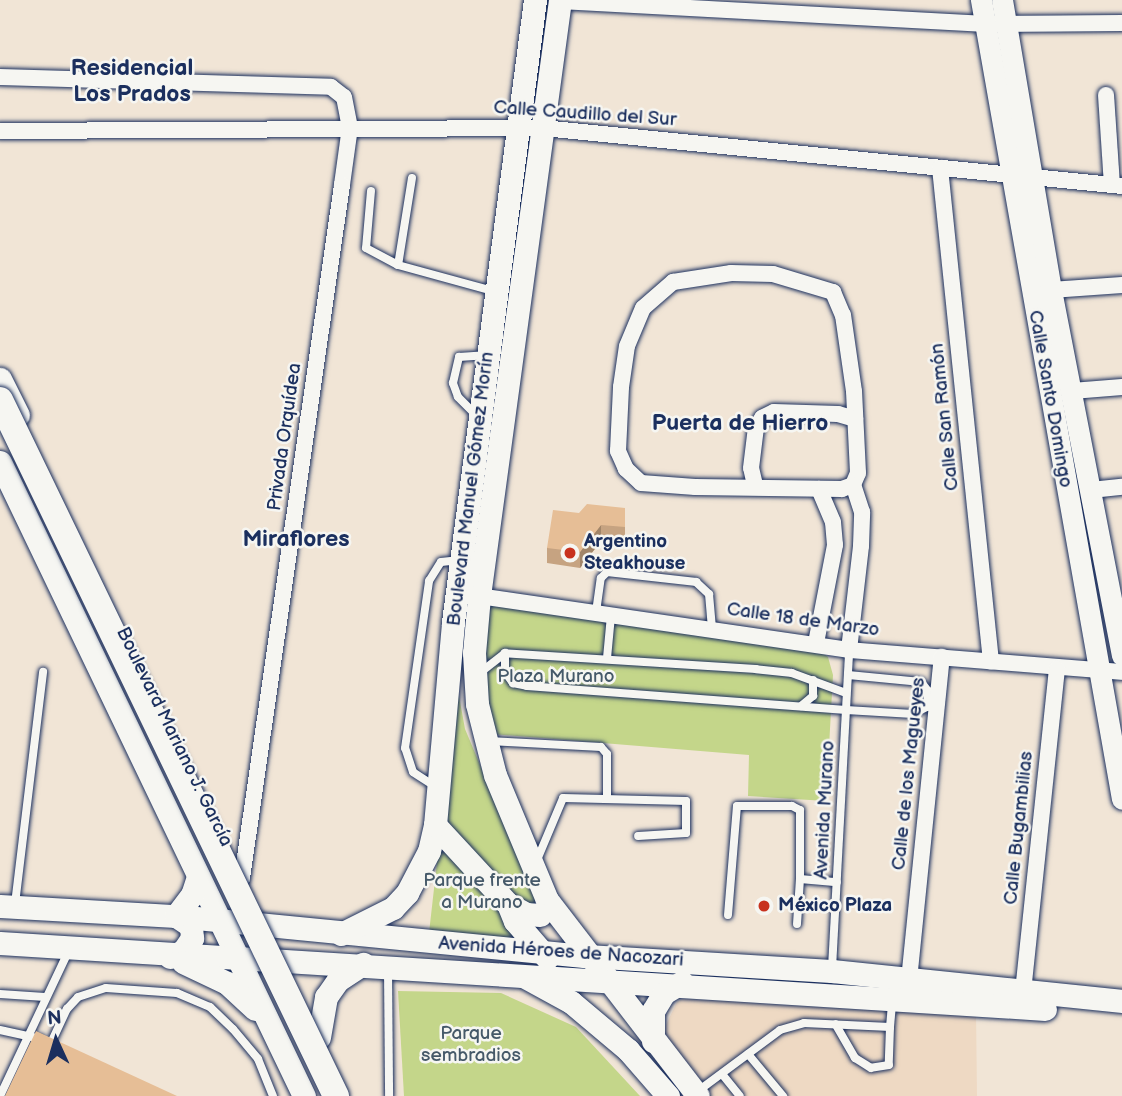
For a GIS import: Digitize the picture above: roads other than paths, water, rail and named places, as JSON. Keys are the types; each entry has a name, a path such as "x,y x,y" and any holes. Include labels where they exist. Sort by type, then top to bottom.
{"main road":[{"name":"Boulevard Manuel Gómez Morín","path":"340,934 371,921 407,893 429,851 435,825 461,560 535,0"},
{"name":"Boulevard Manuel Gómez Morín","path":"560,1 484,563 474,679 485,741 544,907 697,1094"},
{"name":"Boulevard Mariano J. García","path":"0,379 319,1037 345,1096"},
{"path":"0,400 336,1096"},
{"path":"0,442 112,659 319,1096"},
{"name":"Boulevard Mariano J. García","path":"0,462 304,1096"},
{"path":"134,743 168,724"},
{"path":"435,825 508,904 526,914 544,907"},
{"path":"170,957 183,951 192,939 191,926 176,916 192,895 198,877"},
{"path":"508,904 525,952 571,1002 628,1050"},
{"name":"Avenida Héroes de Nacozari","path":"8,906 176,916 525,952 832,971 1122,1002"},
{"path":"525,952 544,907"},
{"name":"Avenida Héroes de Nacozari","path":"0,943 170,957 492,971 525,952"},
{"path":"525,952 562,975 668,1096"},
{"name":"Avenida Héroes de Nacozari","path":"525,952 562,975 1122,1015"},
{"path":"170,957 227,983 248,998 274,1035"},
{"path":"319,1037 326,997 338,980 363,964"},
{"path":"653,1041 653,1011 664,993 681,982"}],"street":[{"name":"Calle Santo Domingo","path":"981,0 1020,173 1051,290 1091,490 1115,584 1122,655"},
{"name":"Calle Santo Domingo","path":"1002,0 1007,23 1020,173 1098,669 1122,799"},
{"path":"560,1 689,4 986,24 1122,23"},
{"path":"0,77 331,88 344,97 349,127"},
{"path":"1106,95 1117,185"},
{"name":"Privada Orquídea","path":"242,878 349,127"},
{"name":"Calle Caudillo del Sur","path":"0,131 543,128 940,168 1020,173 1117,185"},
{"name":"Calle San Ramón","path":"940,168 991,661"},
{"path":"849,650 862,535 862,512 853,485 858,473 855,419 843,315 832,292 773,274 731,272 673,282 656,292 643,308 627,346 618,421 618,451 626,469 641,483 819,489 853,485"},
{"path":"1051,290 1122,285"},
{"path":"1072,391 1122,387"},
{"path":"755,485 751,468 756,429 762,418 774,412 838,414 855,419"},
{"path":"1091,490 1122,487"},
{"path":"816,643 835,545 833,522 819,489"},
{"name":"Calle 18 de Marzo","path":"480,596 816,643 849,650 1057,669 1122,672"},
{"name":"Calle de los Magueyes","path":"909,979 942,657"},
{"name":"Calle Bugambilias","path":"1023,992 1057,669"}],"lane":[{"path":"398,265 412,178"},
{"path":"371,191 366,248 398,265 496,292"},
{"path":"438,788 412,772 405,748 429,581 441,562 461,560 484,563"},
{"path":"607,658 601,578 607,572 696,582 709,594 712,628"},
{"name":"Avenida Murano","path":"832,971 849,650"},
{"path":"474,679 505,653 756,669 813,680 846,694"},
{"path":"505,653 505,673 513,683 527,686 846,710 922,713 927,707 928,691 920,682 848,675"},
{"path":"8,906 43,672"},
{"path":"800,706 813,696 813,680"},
{"path":"485,741 601,747 607,754 607,797"},
{"path":"533,870 563,798 686,801 686,833 638,836"},
{"path":"728,915 737,806 792,806 800,810 797,924"},
{"path":"800,878 836,882"},
{"path":"0,1096 70,947"},
{"path":"388,965 389,1096"},
{"path":"51,1043 67,1009 78,997 106,988 177,993 210,1007 233,1029 258,1059 273,1096"},
{"path":"0,994 45,997"},
{"path":"835,1024 847,1049 871,1068 889,1065 892,998"},
{"path":"697,1094 780,1030 804,1023 890,1027"},
{"path":"0,1030 29,1034 61,1047"},
{"path":"748,1054 783,1096"},
{"path":"722,1074 740,1096"}],"place":[{"name":"Argentino Steakhouse","path":"570,553"},
{"name":"México Plaza","path":"764,906"}],"district":[{"name":"Residencial Los Prados","path":"132,81"},
{"name":"Puerta de Hierro","path":"740,423"},
{"name":"Miraflores","path":"296,539"}],"park label":[{"name":"Plaza Murano","path":"556,677"},
{"name":"Parque frente a Murano","path":"482,892"},
{"name":"Parque sembradios","path":"471,1045"}]}
